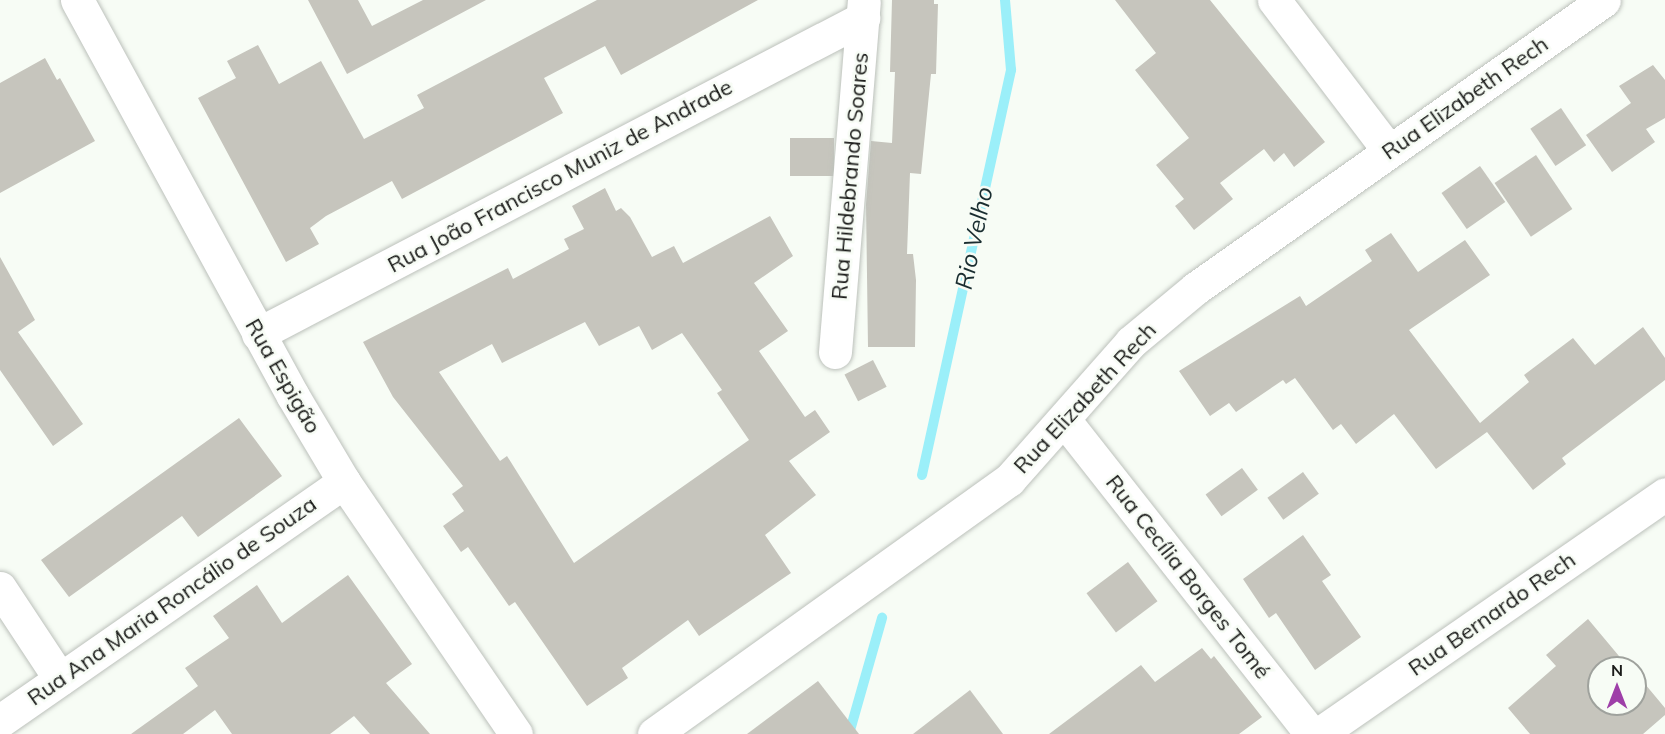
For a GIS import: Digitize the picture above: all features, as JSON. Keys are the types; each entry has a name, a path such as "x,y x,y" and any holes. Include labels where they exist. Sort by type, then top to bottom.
{"street":[{"name":"Rua Espigão","path":"77,0 258,334 344,482 516,734"},
{"path":"1274,0 1389,150"},
{"name":"Rua Elizabeth Rech","path":"654,734 965,515 1009,480 1065,421 1131,342 1160,316 1389,150 1604,0"},
{"name":"Rua João Francisco Muniz de Andrade","path":"258,334 863,9"},
{"name":"Rua Hildebrando Soares","path":"835,352 863,9"},
{"name":"Rua Cecília Borges Tomé","path":"1065,421 1311,734"},
{"name":"Rua Ana Maria Roncálio de Souza","path":"0,721 344,482"},
{"name":"Rua Bernardo Rech","path":"1319,734 1665,494"},
{"path":"0,588 60,680"}],"building":[{"path":"308,0 358,0 372,26 423,0 486,0 347,74"},
{"path":"597,0 758,0 621,75 605,46 544,78 563,113 402,199 392,181 326,216 310,228 319,244 286,262 198,98 236,78 227,61 258,45 279,84 321,61 364,139 424,108 417,95"},
{"path":"892,0 934,0 934,4 938,4 936,74 931,74 921,174 910,173 907,254 913,254 916,280 915,347 868,347 866,204 871,141 892,143 895,72 890,72"},
{"path":"1115,0 1210,0 1325,142 1294,167 1284,153 1274,162 1264,149 1220,183 1233,199 1194,230 1175,206 1184,199 1156,165 1189,138 1135,70 1156,53"},
{"path":"45,58 57,80 60,78 95,141 0,193 0,83"},
{"path":"1653,65 1665,80 1665,118 1646,129 1655,142 1612,172 1586,135 1631,103 1619,86"},
{"path":"1561,108 1586,145 1555,166 1530,129"},
{"path":"790,138 834,138 834,176 790,176"},
{"path":"1536,155 1572,209 1531,237 1495,183"},
{"path":"1480,166 1505,202 1467,229 1441,193"},
{"path":"605,188 616,211 621,208 630,217 652,257 674,246 683,263 770,216 793,256 754,283 788,331 759,351 805,417 815,410 830,432 789,461 816,495 765,535 791,573 699,636 688,620 622,668 628,678 587,706 515,602 509,606 468,547 461,552 443,526 464,511 452,494 463,486 393,397 363,342 508,268 513,279 569,249 564,239 584,229 572,206","holes":["585,322 599,346 639,326 652,350 682,333 722,390 717,393 749,440 574,563 507,456 500,461 439,372 492,344 502,363"]},
{"path":"1391,233 1418,272 1465,240 1490,275 1409,330 1480,423 1529,382 1524,375 1573,338 1595,365 1643,327 1665,358 1665,380 1562,458 1566,464 1533,490 1487,432 1436,469 1394,414 1356,444 1341,424 1333,430 1295,378 1286,384 1283,380 1236,412 1229,403 1210,416 1179,371 1300,296 1306,306 1372,261 1365,250"},
{"path":"0,257 35,320 18,332 83,424 53,446 0,370"},
{"path":"873,360 887,387 858,401 844,375"},
{"path":"239,418 282,476 198,537 182,516 69,597 41,560"},
{"path":"1242,468 1258,490 1221,516 1206,494"},
{"path":"1303,472 1319,494 1283,520 1267,498"},
{"path":"1303,535 1331,575 1322,581 1361,637 1315,670 1276,613 1269,618 1243,579"},
{"path":"1128,562 1157,601 1116,632 1086,593"},
{"path":"348,575 412,664 386,683 430,734 370,734 354,716 330,734 232,734 215,710 183,734 131,734 198,686 185,668 229,638 213,616 257,585 282,623"},
{"path":"1588,619 1619,656 1587,656 1587,716 1647,716 1647,686 1665,708 1665,715 1643,734 1530,734 1508,708 1556,666 1546,655"},
{"path":"1202,648 1211,659 1214,656 1262,717 1239,734 1049,734 1141,665 1155,682"},
{"path":"818,681 859,734 747,734"},
{"path":"970,690 1003,734 913,734"}],"waterway":[{"name":"Rio Velho","path":"922,475 1011,70 1005,0"},
{"name":"Rio Velho","path":"849,734 882,618"}]}
